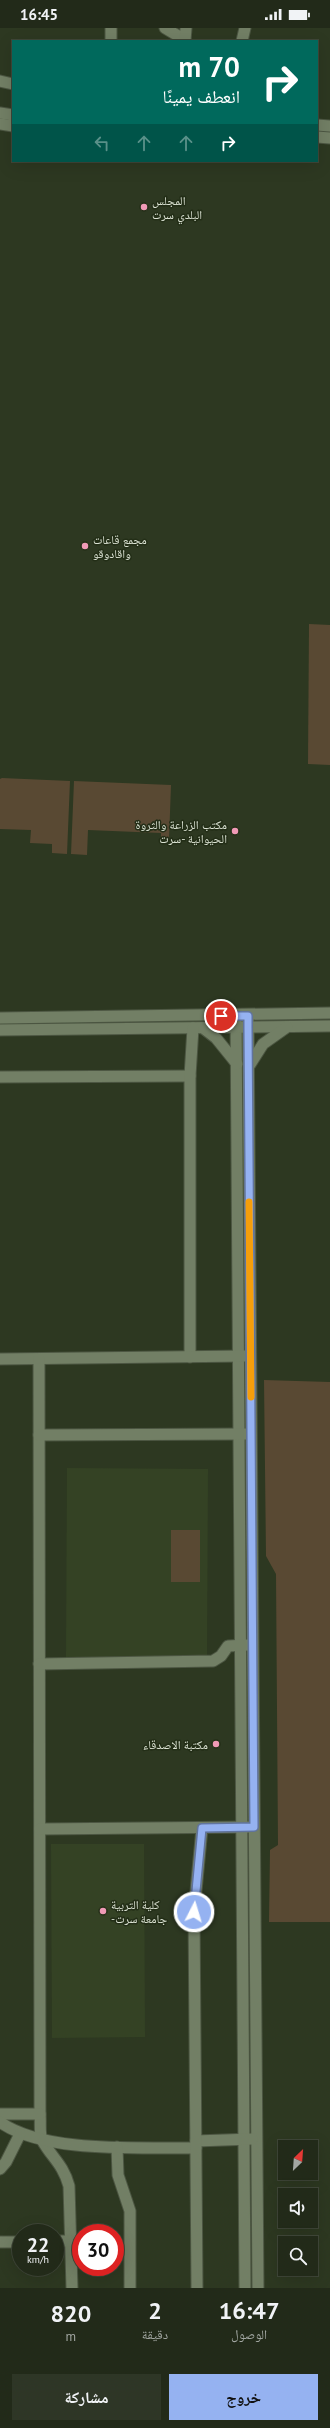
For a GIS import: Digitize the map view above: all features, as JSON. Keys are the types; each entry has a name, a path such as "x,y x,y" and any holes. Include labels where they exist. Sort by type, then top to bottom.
{"street":[{"path":"111,28 111,40"},
{"path":"164,28 185,40 186,28"},
{"path":"242,40 245,28"},
{"path":"0,81 12,84"},
{"path":"0,113 12,115"},
{"path":"0,124 12,126"},
{"path":"318,126 330,126"},
{"path":"318,138 330,138"},
{"path":"0,1018 242,1016 330,1013"},
{"path":"242,1016 236,1028 239,1356 245,1434 253,1645 258,2288"},
{"path":"242,1016 248,1028 250,1356 245,1434 241,1645 245,2288"},
{"path":"0,1030 330,1026"},
{"path":"248,1069 255,1055 263,1044 287,1027"},
{"path":"198,1028 216,1038 237,1064"},
{"path":"190,1356 190,1076 198,1028"},
{"path":"0,1077 190,1076"},
{"path":"0,1359 250,1356"},
{"path":"39,1359 40,2114 41,2138 66,2173 69,2186 72,2288"},
{"path":"39,1435 245,1434"},
{"path":"39,1664 213,1661 221,1656 228,1646 253,1645"},
{"path":"40,1829 254,1827"},
{"path":"197,2288 194,1912 202,1828"},
{"path":"0,2114 40,2114"},
{"path":"0,2122 20,2134 65,2144 117,2147 196,2144 256,2139"},
{"path":"0,2169 6,2162 20,2134"},
{"path":"117,2147 118,2175 130,2211 130,2288"},
{"path":"64,2241 70,2241"},
{"path":"0,2242 12,2242"}],"shaded area":[{"path":"309,624 330,625 330,765 308,764"},
{"path":"0,779 70,781 67,854 52,853 52,844 30,843 31,830 0,829"},
{"path":"74,781 171,785 169,840 161,839 161,833 88,830 87,855 71,854"},
{"path":"264,1380 330,1382 330,1922 269,1922 270,1850 278,1845 276,1574 266,1556"},
{"path":"67,1468 208,1469 207,1658 66,1657"},
{"path":"171,1530 200,1530 200,1582 171,1582"},
{"path":"51,1844 144,1844 145,2037 52,2038"}],"slow traffic":[{"path":"249,1202 251,1397"}],"place":[{"name":"المجلس البلدي سرت","path":"144,207"},
{"name":"مجمع قاعات واقادوقو","path":"85,546"},
{"name":"مكتب الزراعة والثروة الحيوانية -سرت","path":"235,831"},
{"name":"مكتبة الاصدقاء","path":"216,1744"},
{"name":"كلية التربية -جامعة سرت","path":"103,1911"}],"route":[{"path":"194,1912 202,1828 254,1827 248,1016 221,1016"}]}
